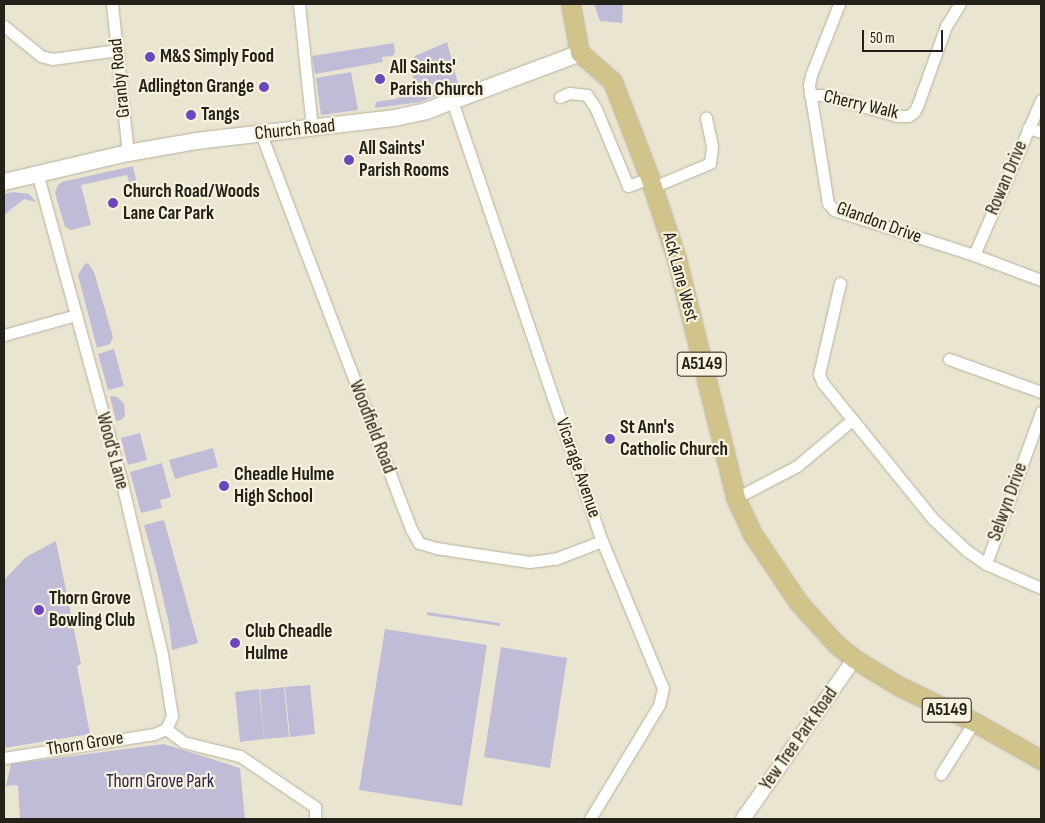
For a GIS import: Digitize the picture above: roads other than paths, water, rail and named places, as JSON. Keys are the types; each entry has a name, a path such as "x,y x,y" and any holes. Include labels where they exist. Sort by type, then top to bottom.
{"main road":[{"path":"570,4 580,53"},
{"name":"Church Road","path":"4,182 128,153 196,141 394,118 426,111 580,53"},
{"name":"Ack Lane West","path":"580,53 612,82 652,182 677,259 736,498 752,533 799,603 837,645 854,659"},
{"name":"A5149","path":"854,659 900,687 974,722 1041,760"}],"street":[{"name":"Granby Road","path":"112,4 128,153"},
{"path":"299,4 312,128"},
{"name":"Glandon Drive","path":"839,4 811,75 810,95 828,203 834,210 974,255 1041,280"},
{"name":"Cherry Walk","path":"810,95 824,95 897,116 908,116 914,112 946,26 960,4"},
{"path":"4,26 41,56 116,50"},
{"path":"560,97 569,93 586,96 596,109 624,187 652,182 710,163 712,146 706,118"},
{"name":"Rowan Drive","path":"974,255 1041,100"},
{"name":"Vicarage Avenue","path":"452,101 602,541 663,688 659,705 590,819"},
{"path":"1028,128 1041,132"},
{"name":"Woodfield Road","path":"261,134 411,529 419,543 436,548 529,562 555,559 602,541"},
{"name":"Wood's Lane","path":"38,175 122,483 162,654 172,716 166,729"},
{"path":"840,283 819,374 822,382 933,518 966,550 986,564 1041,588"},
{"path":"4,335 76,315"},
{"path":"949,359 1041,392"},
{"name":"Selwyn Drive","path":"986,564 1041,412"},
{"path":"736,498 797,466 852,420"},
{"name":"Yew Tree Park Road","path":"747,818 854,659"},
{"path":"941,774 974,722"},
{"path":"166,729 183,742 240,756 314,807 315,819"},
{"name":"Thorn Grove","path":"4,758 154,734 166,729"}],"place":[{"name":"M&S Simply Food","path":"150,57"},
{"name":"All Saints' Parish Church","path":"380,79"},
{"name":"Adlington Grange","path":"264,87"},
{"name":"Tangs","path":"191,115"},
{"name":"All Saints' Parish Rooms","path":"349,160"},
{"name":"Church Road/Woods Lane Car Park","path":"113,203"},
{"name":"St Ann's Catholic Church","path":"610,439"},
{"name":"Cheadle Hulme High School","path":"224,486"},
{"name":"Thorn Grove Bowling Club","path":"39,610"},
{"name":"Club Cheadle Hulme","path":"235,643"}],"park label":[{"name":"Thorn Grove Park","path":"160,782"}]}
